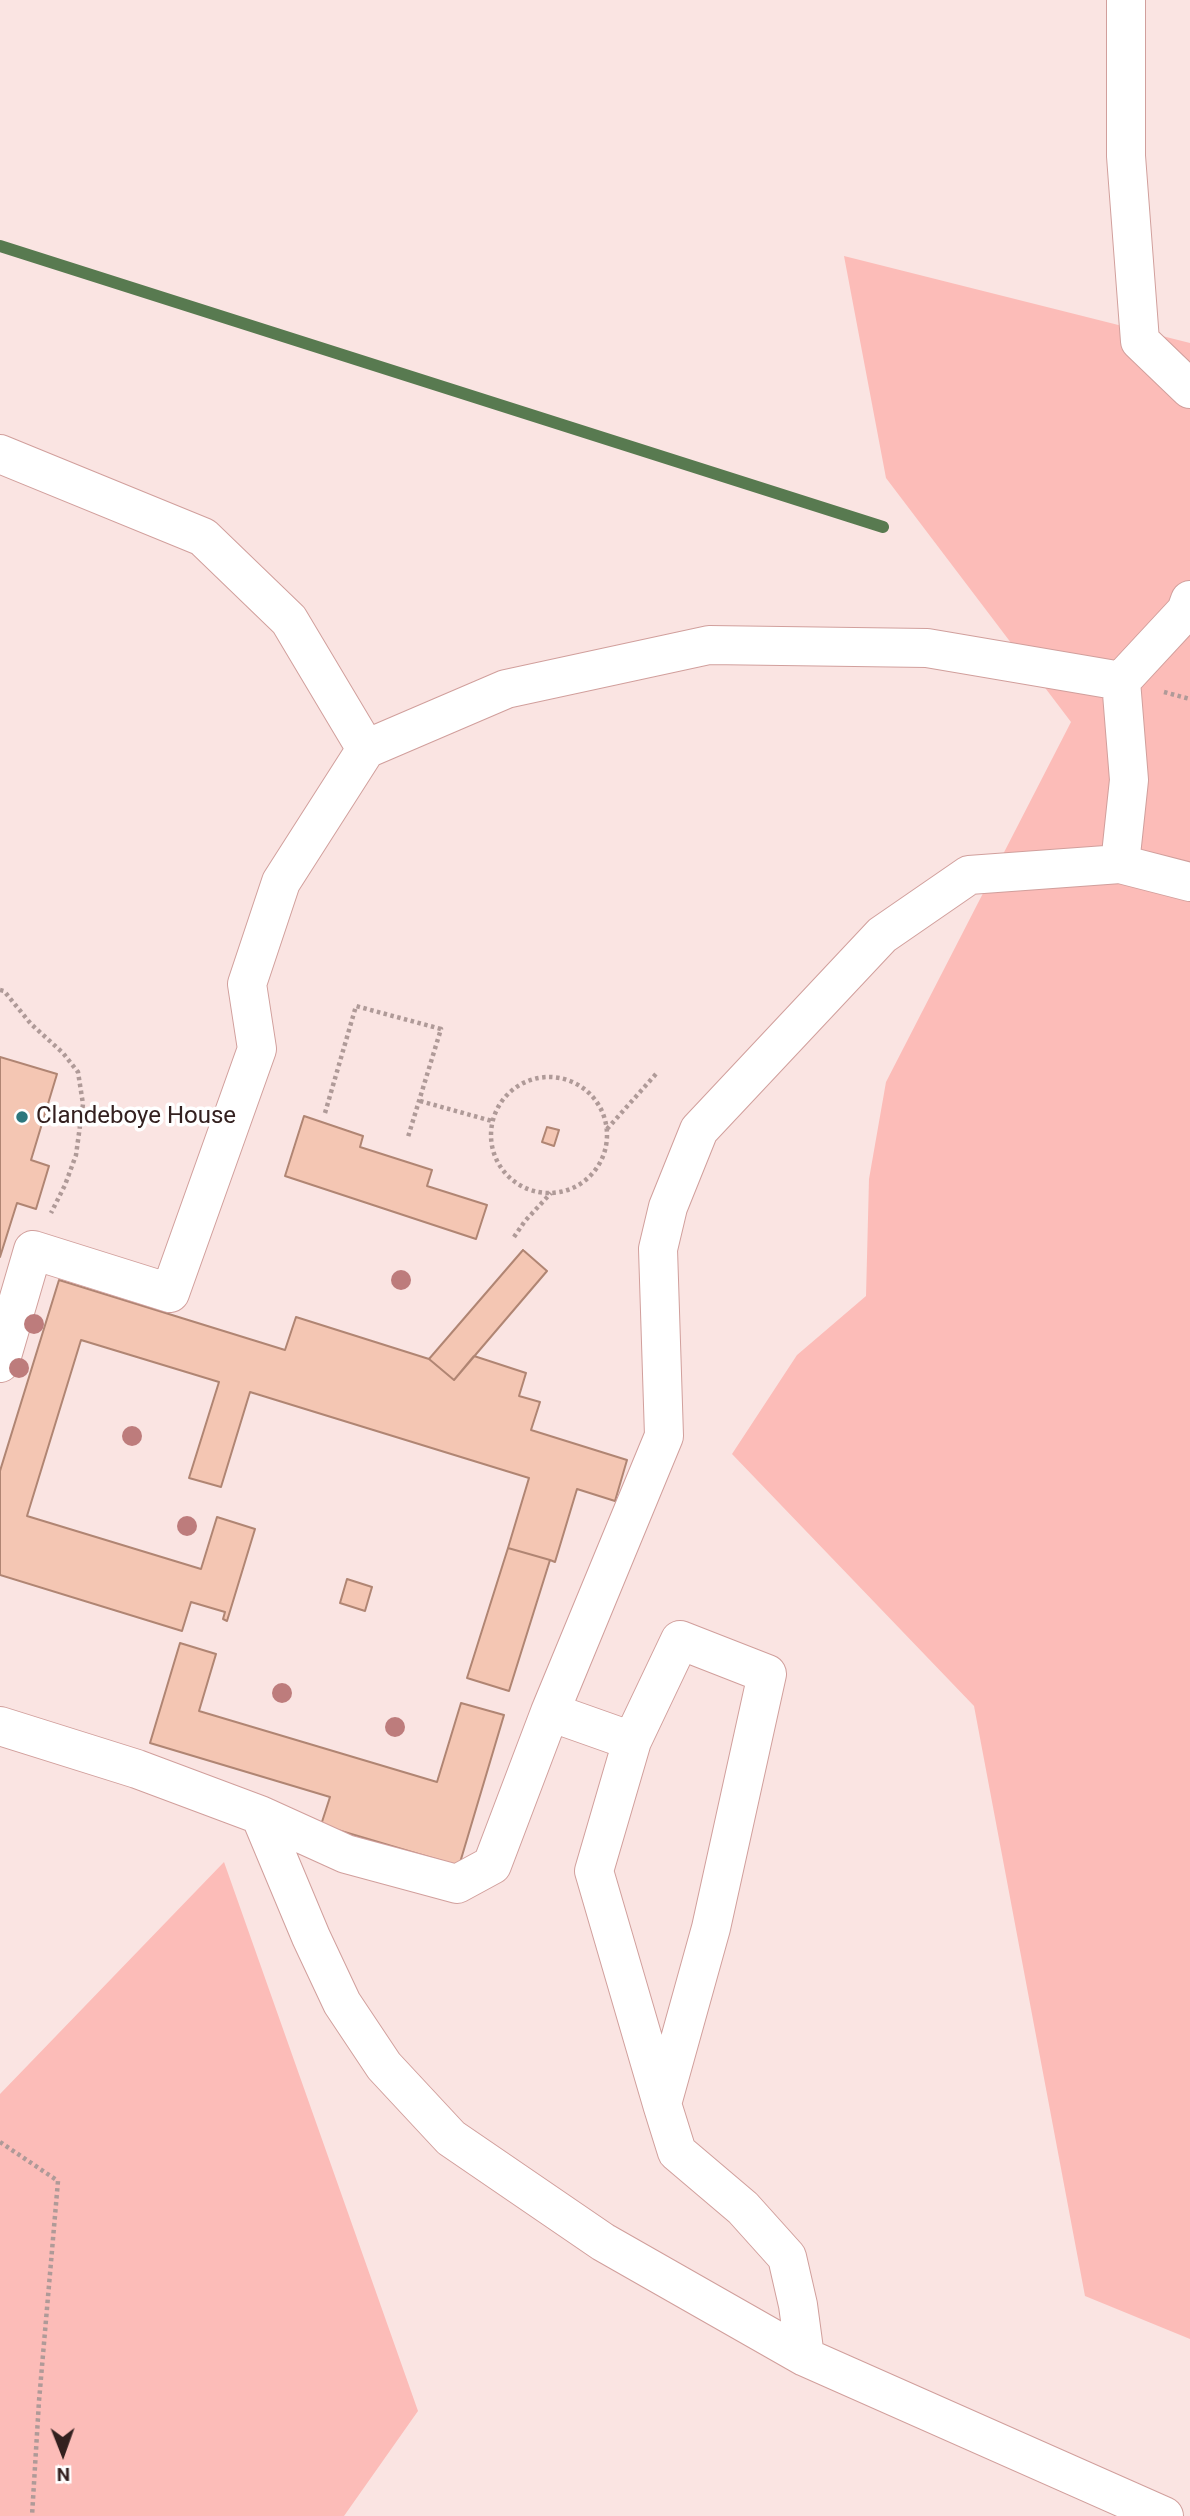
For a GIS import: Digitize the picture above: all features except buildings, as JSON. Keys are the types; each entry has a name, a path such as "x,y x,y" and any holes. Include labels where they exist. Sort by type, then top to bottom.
{"lane":[{"path":"1126,0 1126,156 1140,341 1190,389"},
{"path":"0,454 203,537 289,620 366,749"},
{"path":"1120,864 1129,780 1121,681 1186,611 1190,600"},
{"path":"0,1363 33,1251 170,1293 257,1049 247,984 281,882 366,749 506,689 709,645 927,648 1121,681"},
{"path":"0,1726 136,1769 260,1815 346,1854 457,1884 492,1865 550,1712 664,1436 658,1249 668,1207 699,1130 882,935 969,875 1120,864 1190,882"},
{"path":"662,2104 711,1928 767,1674 680,1640 632,1741 594,1871 662,2104 677,2152 743,2208 787,2257 798,2305 805,2357"},
{"path":"550,1712 632,1741"},
{"path":"260,1815 342,2004 384,2066 451,2138 603,2242 805,2357 1164,2516"}],"path":[{"path":"0,990 4,991 31,1024 63,1053 79,1072 83,1104 76,1154 65,1185 33,1251"},
{"path":"325,1113 356,1006 441,1028 408,1137"},
{"path":"606,1129 656,1074"},
{"path":"550,1076 568,1080 584,1088 596,1101 604,1117 604,1154 595,1170 582,1182 565,1190 551,1192 529,1189 513,1181 500,1167 493,1152 490,1133 492,1121 502,1100 515,1087 531,1079 550,1076"},
{"path":"420,1101 492,1121"},
{"path":"514,1237 551,1192"},
{"path":"0,2142 58,2180 32,2516"}],"shaded area":[{"path":"844,256 1190,343 1190,2339 1085,2296 974,1706 732,1454 797,1355 866,1296 869,1179 886,1082 1071,722 886,478"},
{"path":"224,1862 418,2411 344,2516 0,2516 0,2094"}],"waterway":[{"path":"0,246 883,527"}],"place":[{"name":"Clandeboye House","path":"22,1117"}]}
